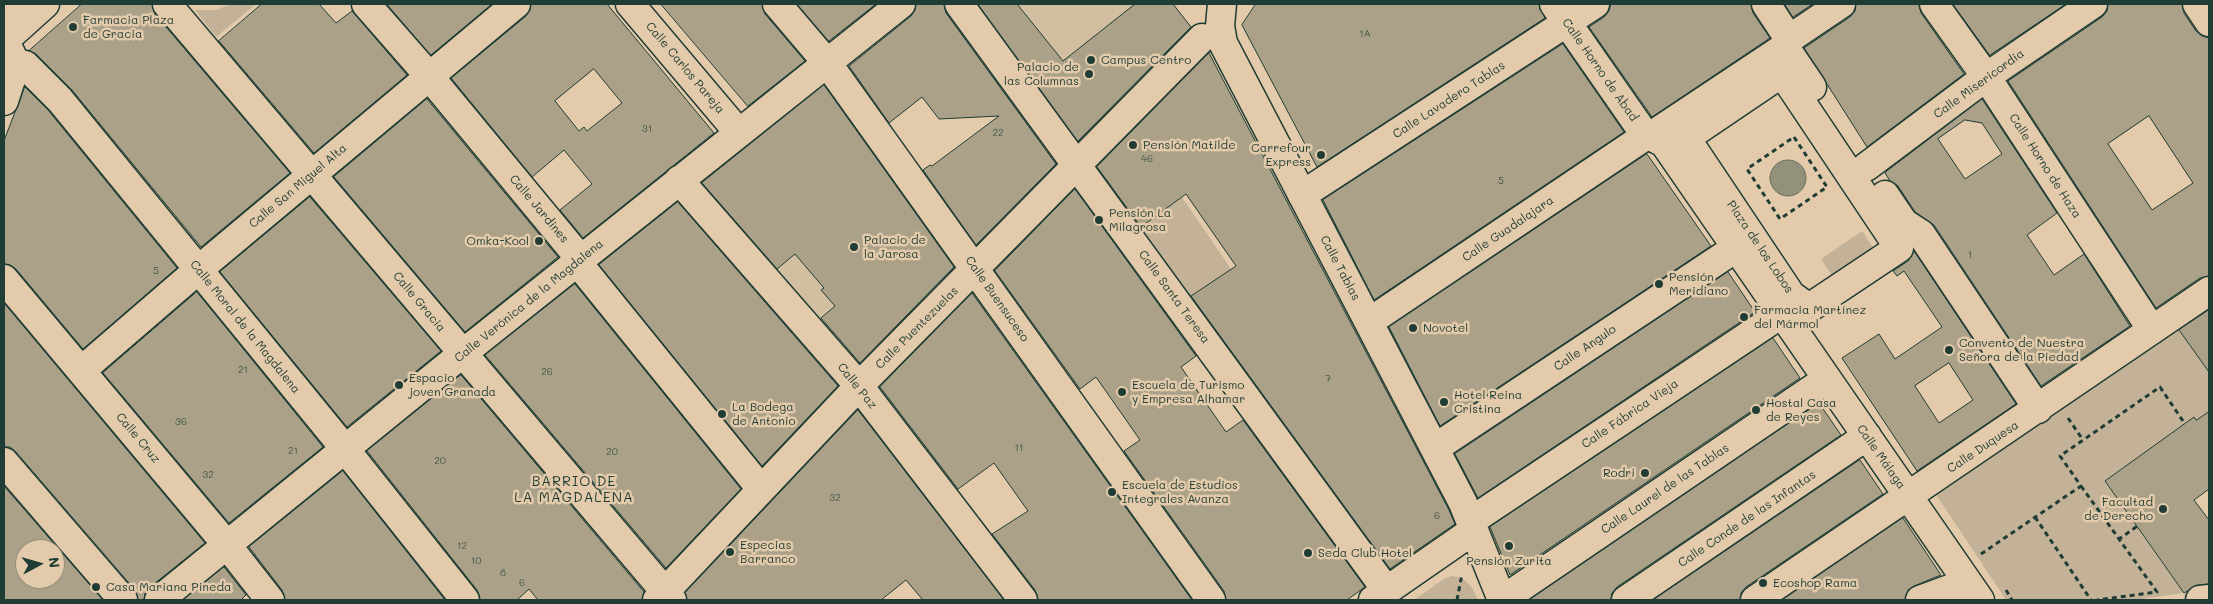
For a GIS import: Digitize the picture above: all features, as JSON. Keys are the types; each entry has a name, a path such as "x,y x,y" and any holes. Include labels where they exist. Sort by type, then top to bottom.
{"street":[{"path":"4,10 9,14 21,4"},
{"path":"4,101 16,64 4,40 45,4"},
{"name":"Calle Gracia","path":"167,4 312,174 664,597"},
{"name":"Calle Jardines","path":"366,4 430,76 577,255 582,268 762,489"},
{"name":"Calle San Miguel Alta","path":"82,370 198,270 516,4"},
{"name":"Calle Carlos Pareja","path":"630,4 738,133"},
{"name":"Calle Buensuceso","path":"777,4 828,64 976,269 1210,600"},
{"name":"Calle Verónica de la Magdalena","path":"159,600 462,354 902,4"},
{"name":"Calle Santa Teresa","path":"959,4 1078,165 1380,596"},
{"name":"Calle Tablas","path":"1222,4 1220,26 1223,43 1463,503 1477,522 1502,600"},
{"name":"Calle Lavadero Tablas","path":"1302,195 1560,13 1595,4"},
{"path":"1766,4 1787,43 1904,223 1921,234 2051,411"},
{"path":"1652,137 1841,4"},
{"name":"Calle Horno de Haza","path":"1934,4 1986,77 2152,330"},
{"name":"Calle Misericordia","path":"1866,167 1986,77 2093,4"},
{"path":"2197,4 2209,22"},
{"name":"Calle Horno de Abad","path":"1560,13 1643,132 1652,137"},
{"name":"Calle Puentezuelas","path":"664,597 858,386 976,269 1202,38"},
{"name":"Calle Moral de la Magdalena","path":"16,64 25,65 60,100 345,449 465,600"},
{"name":"Plaza de los Lobos","path":"1782,73 1899,248 1809,308 1791,295 1686,138 1782,73"},
{"name":"Plaza de los Lobos","path":"1652,137 1664,144 1782,314"},
{"name":"Calle Guadalajara","path":"1369,322 1652,137"},
{"name":"Calle Paz","path":"679,180 858,386 1023,600"},
{"name":"Calle Angulo","path":"1435,448 1736,248"},
{"name":"Calle Cruz","path":"4,278 227,545 270,600"},
{"name":"Calle Duquesa","path":"1755,600 1894,505 2051,411 2152,330 2209,291"},
{"name":"Calle Fábrica Vieja","path":"1380,596 1477,522 1782,314"},
{"name":"Calle Málaga","path":"1782,314 1973,591"},
{"name":"Calle Laurel de las Tablas","path":"1502,600 1827,379"},
{"name":"Calle Conde de las Infantas","path":"1626,600 1867,436"},
{"path":"4,462 123,600"},
{"path":"1920,600 1973,591"},
{"path":"2200,600 2209,599"}],"path":[{"path":"1794,138 1827,187 1780,219 1747,169 1794,138"},
{"path":"2097,600 2157,592 2118,540 2060,456 2160,387 2185,424"},
{"path":"2051,411 2083,440"},
{"path":"1986,560 1981,553 2081,486"},
{"path":"2036,517 2091,600"},
{"path":"2118,540 2140,524"},
{"path":"1457,600 1462,573"}],"shaded area":[{"path":"231,4 256,4 216,37 195,10 216,10"},
{"name":"Campus Centro","path":"971,4 1173,4 1196,33 1079,147"},
{"path":"1788,160 1795,161 1801,165 1805,171 1805,185 1801,191 1795,195 1788,196 1781,195 1775,191 1771,185 1770,178 1771,171 1775,165 1781,161"},
{"name":"Palacio de la Jarosa","path":"897,172 932,221 816,323 772,273"},
{"path":"1182,197 1231,269 1188,299 1137,229"},
{"path":"1862,231 1878,255 1837,283 1821,259"},
{"path":"2177,328 2209,372 2209,412 2196,420 2194,418 2105,482 2133,521 2137,519 2144,529 2140,532 2184,593 2134,600 2006,600 1935,493"},
{"path":"1452,576 1466,581 1478,600 1414,600 1444,579"}],"building":[{"path":"82,4 152,4 155,14 290,173 201,247 72,90 36,54 29,51"},
{"path":"262,4 319,4 336,23 352,11 407,75 314,153 219,41"},
{"path":"387,4 492,4 431,55"},
{"path":"531,4 607,4 714,133 583,238 560,210 592,184 564,150 532,177 451,78 526,16","holes":["594,69 622,103 587,131 584,127 579,131 555,101"]},
{"path":"661,4 762,4 765,14 805,61 748,106"},
{"path":"797,4 876,4 829,41"},
{"path":"916,4 944,4 946,13 1056,164 976,245 923,170 930,165 932,166 999,116 939,119 922,97 889,123 849,66 911,16"},
{"name":"Campus Centro","path":"978,4 1017,4 1063,61 1135,4 1173,4 1191,27 1078,141"},
{"path":"1256,4 1539,4 1545,18 1317,167 1242,25"},
{"path":"1611,4 1751,4 1753,13 1770,38 1652,117 1589,27 1604,17 1609,11"},
{"path":"1785,4 1813,4 1793,17"},
{"path":"1856,4 1919,4 1921,13 1964,74 1867,147 1804,48 1850,17 1855,11"},
{"path":"1953,4 2066,4 1990,55"},
{"path":"2108,4 2182,4 2184,13 2196,31 2202,36 2209,38 2209,276 2200,278 2156,308 2008,81 2102,17 2107,11","holes":["2149,116 2193,183 2152,210 2108,144"]},
{"path":"1563,44 1624,132 1374,300 1323,200"},
{"path":"1209,53 1455,524 1390,569 1191,296 1236,266 1186,194 1141,227 1097,167"},
{"path":"824,85 954,267 860,363 821,318 835,306 821,290 824,288 795,254 777,269 702,183"},
{"path":"25,87 48,110 177,268 83,349 16,269 4,264 4,141"},
{"path":"427,99 558,257 465,332 334,177"},
{"path":"1982,99 2057,213 2027,235 2054,275 2084,254 2130,326 2041,386 1934,225 1915,212 1898,186 1890,181 1885,173","holes":["1965,120 1982,123 2002,154 1965,179 1938,139"]},
{"path":"1647,154 1711,246 1440,426 1389,327"},
{"path":"1075,189 1196,356 1181,367 1226,432 1243,420 1365,587 1347,600 1226,600 1224,591 1124,451 1140,440 1096,377 1080,389 995,271"},
{"path":"310,197 441,351 347,427 220,272"},
{"path":"678,202 838,386 762,466 599,265"},
{"name":"Convento de Nuestra Señora de la Piedad","path":"1914,251 2016,404 1917,471 1842,358 1879,334 1895,359 1942,327 1904,271 1897,276 1893,271 1908,261","holes":["1949,363 1973,400 1939,423 1915,386"]},
{"path":"1728,272 1755,312 1478,498 1455,454"},
{"path":"575,284 741,489 666,568 485,355"},
{"path":"197,292 323,447 229,523 103,373"},
{"path":"972,293 1192,600 1038,600 1035,590 992,534 1028,511 994,463 958,489 880,387"},
{"path":"4,303 205,543 149,588 144,600 138,600 135,590 16,452 10,447 4,447"},
{"path":"2209,310 2209,372 2179,330"},
{"path":"1773,338 1800,378 1510,575 1490,527"},
{"path":"461,375 644,592 642,600 538,600 529,589 517,600 480,600 477,590 367,451"},
{"path":"1819,403 1841,435 1617,587 1612,593 1611,600 1529,600"},
{"path":"858,410 1004,600 923,600 906,580 881,600 687,600 685,593"},
{"name":"Facultad de Derecho","path":"2209,412 2209,489 2194,500 2209,520 2209,584 2198,585 2184,593 2105,481 2194,417 2196,420"},
{"path":"1860,460 1883,494 1746,587 1741,593 1740,600 1653,600"},
{"path":"343,471 445,600 285,600 282,590 249,547"},
{"path":"4,486 50,539 15,539 15,589 65,589 65,556 103,600 4,600"},
{"path":"1903,518 1941,575 1908,590 1905,600 1782,600"},
{"path":"224,567 246,595 241,600 183,600"}],"place":[{"name":"Farmacia Plaza de Gracia","path":"73,27"},
{"name":"Campus Centro","path":"1091,60"},
{"name":"Palacio de las Columnas","path":"1089,74"},
{"name":"Pensión Matilde","path":"1133,145"},
{"name":"Carrefour Express","path":"1321,155"},
{"name":"Pensión La Milagrosa","path":"1099,220"},
{"name":"Omka-Kool","path":"539,241"},
{"name":"Palacio de la Jarosa","path":"854,247"},
{"name":"Pensión Meridiano","path":"1659,284"},
{"name":"Farmacia Martínez del Mármol","path":"1744,317"},
{"name":"Novotel","path":"1413,328"},
{"name":"Convento de Nuestra Señora de la Piedad","path":"1949,350"},
{"name":"Espacio joven Granada","path":"399,385"},
{"name":"Escuela de Turismo y Empresa Alhamar","path":"1122,392"},
{"name":"Hotel Reina Cristina","path":"1444,402"},
{"name":"Hostal Casa de Reyes","path":"1756,410"},
{"name":"La Bodega de Antonio","path":"722,414"},
{"name":"Rodri","path":"1645,473"},
{"name":"Escuela de Estudios Integrales Avanza","path":"1112,492"},
{"name":"Facultad de Derecho","path":"2163,509"},
{"name":"Pensión Zurita","path":"1509,546"},
{"name":"Especias Barranco","path":"730,552"},
{"name":"Seda Club Hotel","path":"1308,553"},
{"name":"Ecoshop Rama","path":"1763,583"},
{"name":"Casa Mariana Pineda","path":"96,587"}],"district":[{"name":"BARRIO DE LA MAGDALENA","path":"574,490"}]}
